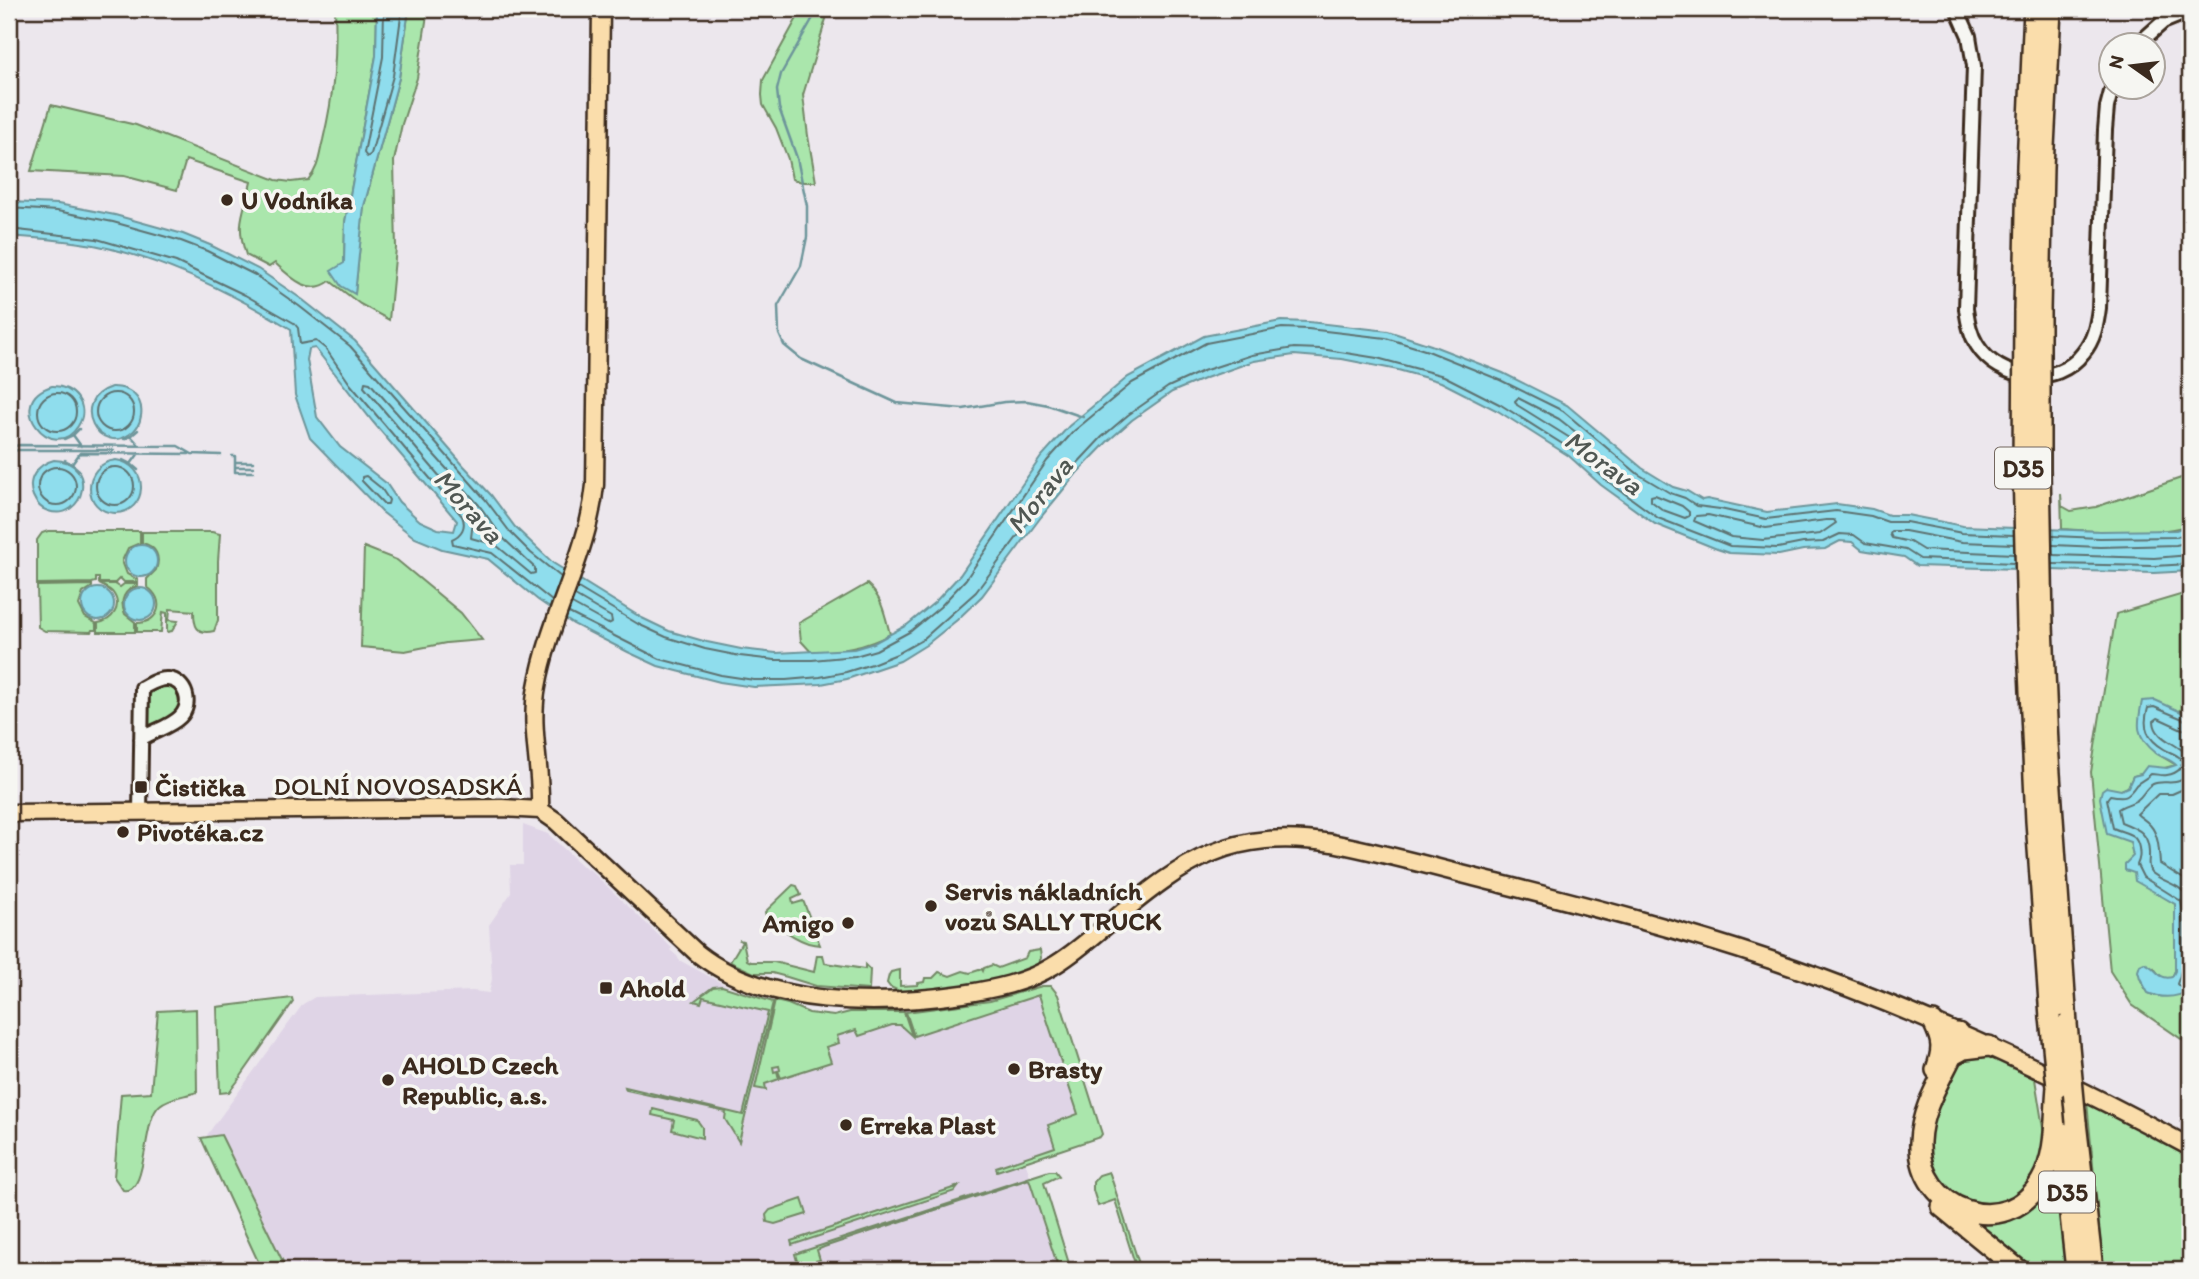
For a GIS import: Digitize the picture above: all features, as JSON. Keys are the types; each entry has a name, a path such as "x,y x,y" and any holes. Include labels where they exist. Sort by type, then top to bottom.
{"highway":[{"name":"D35","path":"2034,9 2027,165 2040,468 2035,626 2048,744 2063,1116 2076,1270"},
{"name":"D35","path":"2032,311 2051,9"},
{"name":"D35","path":"2058,1021 2057,1087 2087,1220 2093,1270"},
{"path":"1933,1022 1947,1056 1914,1136 1917,1171 1939,1205 2019,1270"},
{"path":"1958,1033 1948,1041 1947,1056 1921,1129 1921,1163 1928,1181 1943,1198 1954,1206 1979,1213 1996,1213 2010,1209 2027,1199 2042,1180 2049,1164 2063,1116"},
{"path":"1947,1056 1964,1049 1989,1046"},
{"path":"2087,1220 2102,1270"}],"main road":[{"path":"540,810 534,701 548,643 586,533 594,495 597,449 601,9"},
{"name":"DOLNÍ NOVOSADSKÁ","path":"9,813 502,808 540,810 559,823 706,959 727,972 759,985 797,994 866,1001 913,1000 993,988 1034,976 1053,966 1152,888 1193,862 1241,843 1298,839 1360,849 1673,929 1790,967 1989,1046 2190,1147"}],"street":[{"path":"1957,9 1969,36 1974,66 1966,309 1972,337 1978,347 1992,363 2012,373 2032,375 2062,371 2080,357 2094,334 2099,308 2105,130 2110,102"},
{"path":"2152,32 2163,22 2190,11"},
{"path":"140,812 141,739 142,688 159,680 178,682 186,694 184,712 175,721 141,739"}],"shaded area":[{"path":"523,825 548,834 589,869 672,948 670,950 679,960 749,996 807,1014 834,1018 945,1010 1042,990 1091,1140 1025,1161 1061,1270 275,1270 207,1135 303,1004 315,997 473,991 489,993 492,979 489,925 511,893 510,865 523,865"}],"green space":[{"path":"335,9 377,9 376,56 345,222 344,264 355,293 364,206 399,78 409,9 428,9 417,78 402,124 394,161 396,248 389,320 360,304 330,281 315,287 308,286 294,279 275,263 269,267 246,255 241,226 251,182 186,160 177,190 124,176 31,171 51,105 136,125 276,180 308,180 318,161 330,107 336,43"},
{"path":"802,9 829,9 803,95 816,182 792,179 788,159 776,128 763,105 762,95 763,80"},
{"path":"2190,475 2190,525 2144,532 2062,529 2061,494 2062,506 2071,511 2096,507"},
{"path":"140,531 140,543 128,548 122,561 127,574 138,582 124,582 120,578 115,583 99,583 99,578 96,578 96,582 92,583 37,584 37,540 42,533"},
{"path":"142,532 220,534 218,620 214,631 203,632 197,628 194,611 170,609 169,620 178,621 172,631 167,632 167,613 163,612 161,632 137,632 137,623 151,619 158,610 157,598 147,587 147,579 156,570 157,557 154,549 142,543"},
{"path":"364,547 397,560 461,613 482,640 446,643 405,651 361,647"},
{"path":"99,584 115,584 120,587 124,584 138,584 126,593 123,600 125,614 135,622 135,632 98,632 98,623 112,616 117,603 112,592"},
{"path":"867,584 880,601 890,634 852,648 812,653 801,641 799,623"},
{"path":"92,585 83,593 79,605 85,617 96,623 96,630 45,631 38,627 37,586"},
{"path":"2190,592 2190,716 2180,710 2156,753 2176,765 2133,776 2128,787 2121,790 2135,873 2156,892 2175,904 2175,971 2172,978 2163,978 2154,968 2140,978 2146,990 2153,995 2169,996 2190,990 2190,1045 2132,1005 2110,971 2091,772 2116,614"},
{"path":"171,684 182,694 181,708 165,721 146,728 146,698 159,685"},
{"path":"793,885 797,886 801,895 792,899 793,904 803,901 820,945 798,939 766,916 765,912"},
{"path":"739,940 743,941 747,960 751,962 774,962 814,972 817,955 823,955 825,963 865,969 865,965 870,970 869,990 816,986 772,973 754,973 730,962 742,942"},
{"path":"1040,950 1041,958 1037,965 1021,973 987,983 897,993 897,990 887,983 891,972 900,970 900,986 918,985 924,982 925,978 933,978 939,972 950,976 963,971 983,971 992,965 998,968 1025,958 1028,952"},
{"path":"722,986 773,1002 739,1142 725,1119 726,1112 626,1090 625,1087 743,1115 768,1012 703,997 701,1003 694,1001 713,987"},
{"path":"1042,986 1051,986 1058,995 1102,1134 1100,1137 997,1171 996,1167 1055,1147 1048,1125 1078,1114 1039,995 914,1036 906,1012 990,1001"},
{"path":"292,998 293,1002 237,1082 229,1092 220,1093 217,1007"},
{"path":"775,1001 809,1013 834,1016 850,1012 904,1012 912,1036 900,1025 892,1025 859,1036 856,1030 837,1036 839,1043 826,1047 831,1062 781,1078 779,1066 773,1067 779,1079 765,1084 766,1090 755,1088"},
{"path":"196,1009 197,1092 173,1098 160,1105 150,1125 137,1181 131,1189 123,1190 114,1177 121,1094 151,1092 158,1011"},
{"path":"1985,1053 2035,1079 2045,1140 2044,1157 2020,1198 1973,1207 1929,1176 1923,1142 1956,1055"},
{"path":"2087,1102 2190,1156 2190,1270 2106,1270 2101,1249"},
{"path":"653,1109 697,1120 702,1127 702,1138 672,1130 674,1120 652,1115"},
{"path":"221,1135 287,1270 262,1270 201,1138"},
{"path":"2055,1169 2067,1270 2030,1270 2004,1244 1968,1218 1982,1222"},
{"path":"1049,1171 1055,1171 1059,1176 1044,1183 1071,1270 1059,1270 1029,1179 824,1247 817,1250 820,1260 816,1261 819,1268 826,1266 824,1270 795,1270 795,1254"},
{"path":"1109,1172 1141,1270 1137,1270 1115,1200 1098,1206 1093,1182 1099,1175"},
{"path":"959,1186 955,1191 792,1245 791,1241"},
{"path":"802,1199 807,1214 775,1224 767,1222 766,1215 770,1210"}],"water":[{"path":"377,9 409,9 399,78 364,206 355,294 341,286 331,271 344,263 345,222 376,56"},
{"name":"Morava","path":"9,202 58,204 115,215 183,234 258,269 355,341 491,495 515,527 553,563 642,618 669,631 741,649 776,653 854,649 874,643 907,625 935,602 960,575 1041,457 1069,426 1128,377 1204,336 1281,321 1388,331 1503,373 1567,405 1642,468 1673,487 1702,500 1767,512 1837,504 1963,526 2100,531 2176,530 2190,525 2190,571 2154,573 1917,566 1904,557 1862,550 1852,542 1840,541 1825,549 1779,555 1729,553 1655,524 1601,485 1569,456 1498,411 1441,382 1342,359 1294,355 1254,361 1206,378 1172,392 1132,420 1077,473 982,596 926,645 900,661 847,679 821,684 754,687 720,682 658,666 628,652 573,624 538,600 488,559 442,549 415,538 382,512 310,438 295,395 291,329 196,278 146,259 94,245 9,236","holes":["315,348 373,422 457,521 454,531 438,529 420,521 399,502 386,483 340,447 317,417 307,360 309,349"]},
{"path":"52,386 73,393 81,404 82,411 78,426 68,436 56,439 45,435 31,416 31,404 37,394"},
{"path":"111,387 123,388 134,394 141,409 139,424 130,434 119,439 108,438 99,432 90,414 91,403 98,394"},
{"path":"54,460 68,463 77,470 82,480 78,500 71,508 61,512 48,511 41,507 31,490 32,478 38,469"},
{"path":"116,460 135,470 141,488 134,505 126,511 115,513 104,511 96,505 90,488 96,470 105,463"},
{"path":"141,545 152,550 157,561 152,572 141,577 130,572 125,561 130,550"},
{"path":"98,588 109,593 114,604 109,615 98,620 87,615 82,604 87,593"},
{"path":"140,588 151,593 156,604 151,615 140,620 129,615 124,604 129,593"},
{"path":"2155,700 2190,716 2190,990 2170,997 2148,993 2138,971 2144,963 2163,977 2172,977 2175,971 2175,904 2135,881 2134,873 2125,870 2125,864 2133,856 2130,842 2107,834 2100,798 2106,787 2121,790 2128,787 2133,776 2141,774 2147,766 2167,768 2176,765 2149,747 2139,730 2142,701"}],"waterway":[{"path":"818,9 781,74 777,90 779,108 797,158 807,206 807,237 801,266 778,306 779,334 784,345 801,359 897,403 963,409 1027,401 1083,417"},
{"path":"79,429 73,435 81,446"},
{"path":"131,436 138,430"},
{"path":"64,439 73,435"},
{"path":"124,439 131,436 140,446"},
{"path":"9,447 178,446 192,454 221,455"},
{"path":"9,452 114,450"},
{"path":"65,460 72,464 80,453 189,454"},
{"path":"123,460 131,464 139,453"},
{"path":"232,456 235,456 235,472 253,472"},
{"path":"235,462 253,462"},
{"path":"72,464 79,470"},
{"path":"131,464 138,470"},
{"path":"236,467 253,467"}],"place":[{"name":"U Vodníka","path":"227,200"},
{"name":"Čistička","path":"141,787"},
{"name":"Pivotéka.cz","path":"123,832"},
{"name":"Servis nákladních vozů SALLY TRUCK","path":"931,906"},
{"name":"Amigo","path":"848,923"},
{"name":"Ahold","path":"606,988"},
{"name":"Brasty","path":"1014,1069"},
{"name":"AHOLD Czech Republic, a.s.","path":"388,1080"},
{"name":"Erreka Plast","path":"846,1125"}]}
